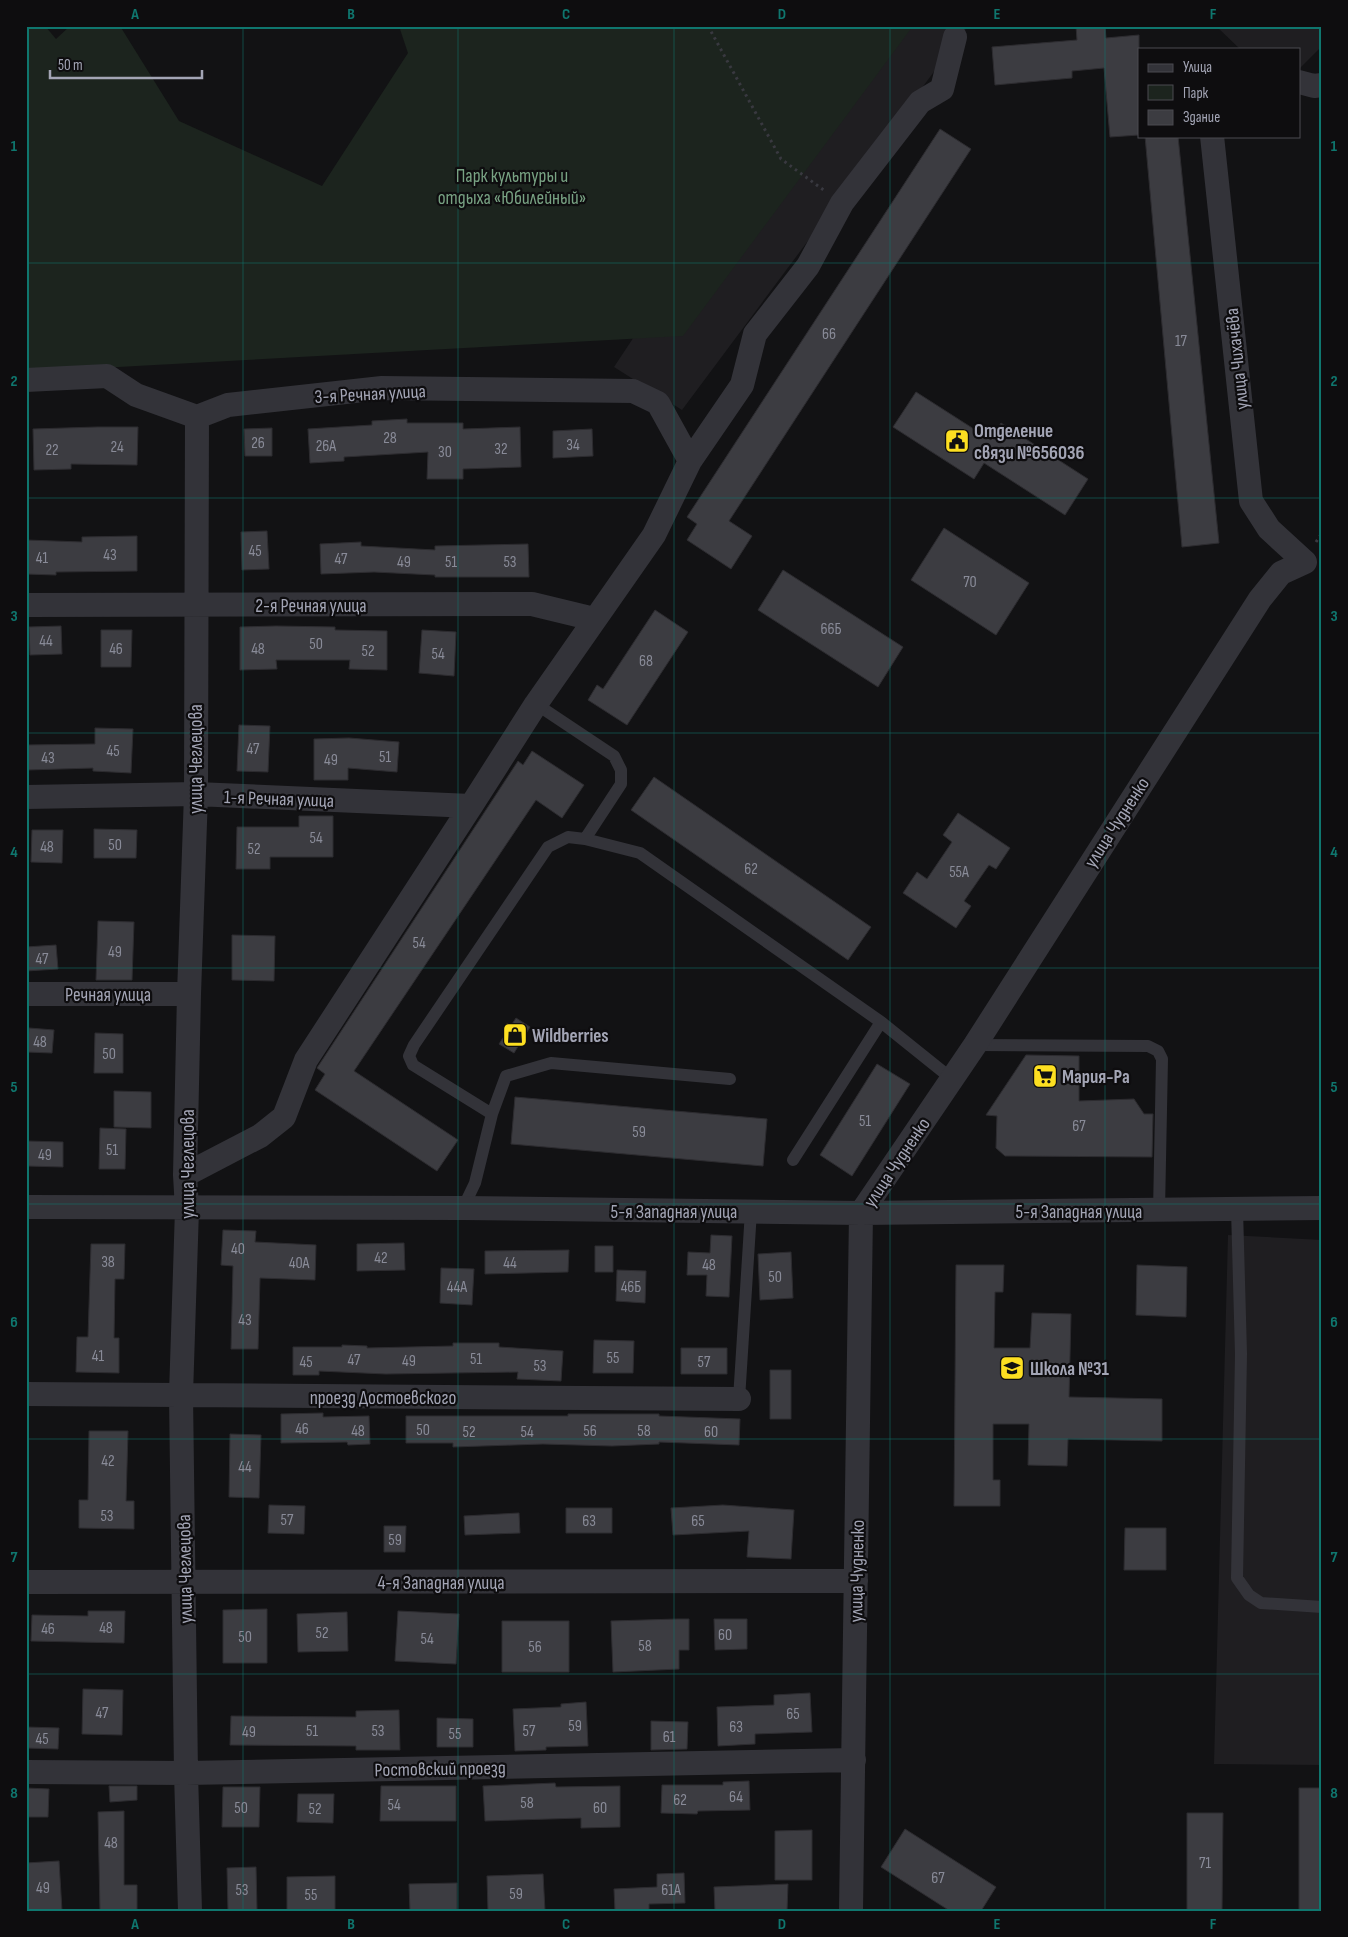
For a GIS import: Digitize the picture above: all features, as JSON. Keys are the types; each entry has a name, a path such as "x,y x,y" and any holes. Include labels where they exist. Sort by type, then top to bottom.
{"street":[{"path":"185,1175 260,1136 284,1117 306,1060 472,806 536,704 654,535 690,461 742,385 755,334 808,266 842,203 920,102 942,89 955,37"},
{"path":"1300,82 1314,86 1322,85"},
{"name":"улица Чихачёва","path":"1212,138 1251,501 1269,529 1313,562"},
{"path":"26,380 107,376 136,395 197,417"},
{"name":"3-я Речная улица","path":"197,417 228,405 382,388 633,392 658,403 690,461"},
{"name":"улица Чеглецова","path":"190,1911 186,1773 181,1395 187,1209 185,1175 189,994 196,794 197,417"},
{"name":"улица Чудненко","path":"851,1911 861,1213 975,1045 1260,598 1281,573 1313,562"},
{"name":"2-я Речная улица","path":"26,605 532,604 594,619"},
{"name":"1-я Речная улица","path":"26,797 196,794 472,806"},
{"name":"Речная улица","path":"26,994 189,994"},
{"name":"5-я Западная улица","path":"26,1207 187,1209 463,1208 861,1213 1322,1208"},
{"name":"проезд Достоевского","path":"26,1394 739,1399"},
{"name":"4-я Западная улица","path":"26,1582 856,1581"},
{"name":"Ростовский проезд","path":"26,1772 186,1773 854,1760"}],"lane":[{"path":"536,704 614,756 621,770 621,784 585,839"},
{"path":"492,1114 413,1065 409,1056 414,1045 548,847 568,837 585,839 640,852 881,1022 952,1079"},
{"path":"793,1160 881,1022"},
{"path":"975,1045 1148,1046 1158,1050 1162,1059 1159,1210"},
{"path":"463,1208 475,1183 492,1114 506,1076 552,1063 730,1079"},
{"path":"1237,1209 1241,1354 1237,1578 1248,1595 1261,1603 1322,1607"},
{"path":"739,1399 750,1211"}],"path":[{"path":"708,26 780,158 842,203"}],"shaded area":[{"path":"883,26 968,26 682,410 614,367 659,299"},
{"path":"1216,26 1322,26 1322,46 1300,68 1300,48 1239,48"},
{"path":"1228,1235 1322,1240 1322,1765 1214,1764"}],"green space":[{"name":"Парк культуры и отдыха «Юбилейный»","path":"26,26 45,26 56,39 70,26 120,26 179,121 322,186 408,53 399,26 913,26 683,336 26,372"}],"building":[{"path":"1076,26 1105,26 1106,38 1139,35 1138,135 1110,137 1104,68 1072,71 1072,78 995,85 992,47 1077,40"},
{"path":"940,129 971,149 729,521 752,536 731,569 687,540 697,524 687,517"},
{"path":"1145,138 1178,138 1219,543 1182,547"},
{"path":"916,392 991,440 1001,423 1088,479 1065,515 984,463 974,479 893,427"},
{"path":"407,419 407,423 463,423 463,429 520,427 521,467 463,469 463,479 427,479 428,452 344,457 344,461 310,463 308,429 372,425 372,421"},
{"path":"138,427 137,465 71,464 71,469 34,470 33,429"},
{"path":"272,428 272,456 245,456 244,429"},
{"path":"592,429 593,456 553,458 553,431"},
{"path":"944,528 1029,583 996,635 911,580"},
{"path":"267,531 269,569 242,570 241,532"},
{"path":"137,536 137,571 56,572 56,575 26,574 26,540 82,542 82,537"},
{"path":"361,542 361,546 435,550 435,546 528,544 529,577 435,577 435,575 374,572 321,574 320,544"},
{"path":"783,570 903,647 878,687 758,610"},
{"path":"655,610 688,632 627,725 588,700 597,685 603,689"},
{"path":"61,626 62,654 30,655 29,627"},
{"path":"240,627 335,627 335,630 387,631 387,670 349,669 350,660 276,660 277,669 240,670"},
{"path":"101,630 132,630 131,667 101,667"},
{"path":"422,630 456,632 454,676 419,673"},
{"path":"239,725 270,726 268,772 237,771"},
{"path":"95,728 133,729 131,773 93,771 93,768 27,770 26,745 95,744"},
{"path":"349,738 399,742 397,772 348,768 348,780 314,780 314,739"},
{"path":"532,751 584,785 562,818 536,800 354,1071 458,1140 437,1171 315,1090 325,1074 317,1068 518,761 523,765"},
{"path":"654,777 871,927 848,960 631,810"},
{"path":"958,813 1010,848 996,869 989,865 964,901 971,906 956,928 903,893 917,872 927,879 952,842 943,835"},
{"path":"299,816 333,816 333,857 270,857 270,869 236,869 237,827 299,827"},
{"path":"94,829 137,830 136,858 94,858"},
{"path":"32,830 63,830 62,863 31,862"},
{"path":"98,921 134,922 132,980 96,980"},
{"path":"232,935 275,936 274,981 232,980"},
{"path":"56,945 58,969 26,971 26,947"},
{"name":"Wildberries","path":"516,1018 530,1027 514,1053 499,1044"},
{"path":"29,1028 54,1030 52,1053 27,1052"},
{"path":"95,1033 123,1034 123,1073 94,1073"},
{"path":"1026,1055 1079,1056 1079,1101 1134,1099 1144,1114 1153,1114 1152,1157 1005,1156 996,1148 997,1116 986,1115"},
{"path":"877,1064 910,1084 852,1176 820,1155"},
{"path":"114,1091 151,1092 151,1128 114,1127"},
{"path":"515,1097 767,1119 763,1166 511,1144"},
{"path":"100,1128 126,1129 125,1169 99,1169"},
{"path":"27,1141 63,1142 63,1167 27,1166"},
{"path":"223,1230 256,1231 255,1242 316,1245 315,1280 260,1278 258,1349 231,1349 233,1266 221,1265"},
{"path":"711,1235 732,1236 729,1297 706,1296 707,1275 687,1275 688,1252 710,1253"},
{"path":"404,1243 405,1270 357,1271 357,1244"},
{"path":"91,1244 125,1244 124,1279 115,1279 114,1338 119,1338 119,1373 76,1372 77,1337 88,1337"},
{"path":"595,1246 613,1246 613,1272 595,1272"},
{"path":"569,1250 568,1272 485,1274 485,1251"},
{"path":"791,1252 793,1298 760,1300 758,1254"},
{"name":"Школа №31","path":"956,1265 1004,1265 1003,1292 995,1292 994,1348 1030,1348 1032,1313 1071,1314 1069,1397 1162,1399 1162,1441 1068,1439 1067,1466 1028,1465 1029,1424 993,1424 993,1480 1000,1480 1000,1506 954,1506"},
{"path":"1137,1265 1187,1267 1186,1317 1136,1315"},
{"path":"441,1268 474,1269 472,1305 440,1303"},
{"path":"617,1270 646,1271 645,1303 616,1301"},
{"path":"594,1340 634,1341 633,1373 593,1373"},
{"path":"453,1343 499,1343 499,1347 563,1351 561,1381 517,1379 518,1372 386,1374 319,1371 319,1375 293,1375 293,1347 342,1347 342,1345 367,1346 367,1348 453,1346"},
{"path":"681,1348 727,1348 727,1374 681,1374"},
{"path":"770,1370 791,1370 791,1419 770,1419"},
{"path":"323,1413 323,1417 369,1416 370,1444 348,1445 347,1442 281,1443 281,1414"},
{"path":"568,1414 659,1414 659,1416 740,1419 739,1445 659,1442 659,1444 612,1446 543,1444 453,1447 453,1443 406,1443 406,1416 568,1416"},
{"path":"89,1431 128,1431 126,1501 134,1501 134,1529 79,1528 79,1500 88,1500"},
{"path":"230,1434 261,1435 259,1498 229,1497"},
{"path":"269,1505 305,1506 304,1534 268,1533"},
{"path":"723,1505 794,1510 791,1559 747,1557 749,1531 673,1535 671,1508"},
{"path":"566,1508 612,1508 612,1533 566,1533"},
{"path":"519,1513 520,1533 465,1535 464,1516"},
{"path":"384,1526 406,1526 405,1552 384,1552"},
{"path":"1125,1528 1166,1528 1166,1570 1124,1570"},
{"path":"267,1609 267,1663 223,1663 223,1610"},
{"path":"88,1611 125,1611 124,1643 31,1641 32,1615 88,1616"},
{"path":"398,1611 459,1614 456,1664 395,1661"},
{"path":"347,1612 348,1651 298,1652 297,1614"},
{"path":"689,1619 689,1650 679,1650 679,1669 613,1672 611,1621"},
{"path":"714,1619 747,1619 747,1649 715,1650"},
{"path":"502,1621 569,1621 569,1672 502,1672"},
{"path":"83,1689 123,1690 122,1735 82,1734"},
{"path":"810,1693 812,1732 755,1734 755,1744 718,1746 717,1707 774,1705 774,1695"},
{"path":"586,1702 588,1746 546,1747 546,1750 515,1751 513,1709 561,1707 561,1704"},
{"path":"399,1710 400,1750 356,1750 356,1746 230,1745 231,1716 356,1717 356,1711"},
{"path":"437,1718 473,1719 473,1747 437,1747"},
{"path":"651,1721 688,1722 687,1749 651,1750"},
{"path":"26,1727 59,1728 58,1749 26,1748"},
{"path":"749,1781 750,1810 698,1811 697,1814 661,1813 662,1785 723,1785 723,1782"},
{"path":"555,1783 556,1787 620,1786 620,1827 581,1828 581,1818 485,1821 483,1786"},
{"path":"109,1786 137,1786 137,1800 110,1802"},
{"path":"381,1786 456,1786 456,1821 380,1821"},
{"path":"223,1787 260,1787 259,1827 222,1827"},
{"path":"26,1788 49,1789 48,1817 26,1817"},
{"path":"1299,1788 1322,1788 1322,1911 1299,1911"},
{"path":"298,1794 334,1794 333,1823 297,1822"},
{"path":"124,1811 124,1885 137,1885 137,1911 100,1911 98,1812"},
{"path":"1187,1813 1223,1813 1222,1911 1187,1911"},
{"path":"905,1829 996,1887 981,1911 950,1911 881,1867"},
{"path":"812,1830 812,1880 775,1880 775,1831"},
{"path":"59,1861 62,1911 26,1911 26,1863"},
{"path":"256,1867 257,1911 228,1911 227,1868"},
{"path":"684,1873 685,1903 649,1904 649,1911 615,1911 614,1889 657,1887 657,1874"},
{"path":"543,1874 545,1911 488,1911 487,1876"},
{"path":"335,1876 335,1911 287,1911 287,1877"},
{"path":"457,1883 457,1911 410,1911 409,1884"},
{"path":"788,1884 787,1911 715,1911 714,1887"}],"place":[{"name":"Отделение связи №656036","path":"957,441"},
{"name":"Wildberries","path":"515,1035"},
{"name":"Мария-Ра","path":"1045,1076"},
{"name":"Школа №31","path":"1012,1368"}]}
